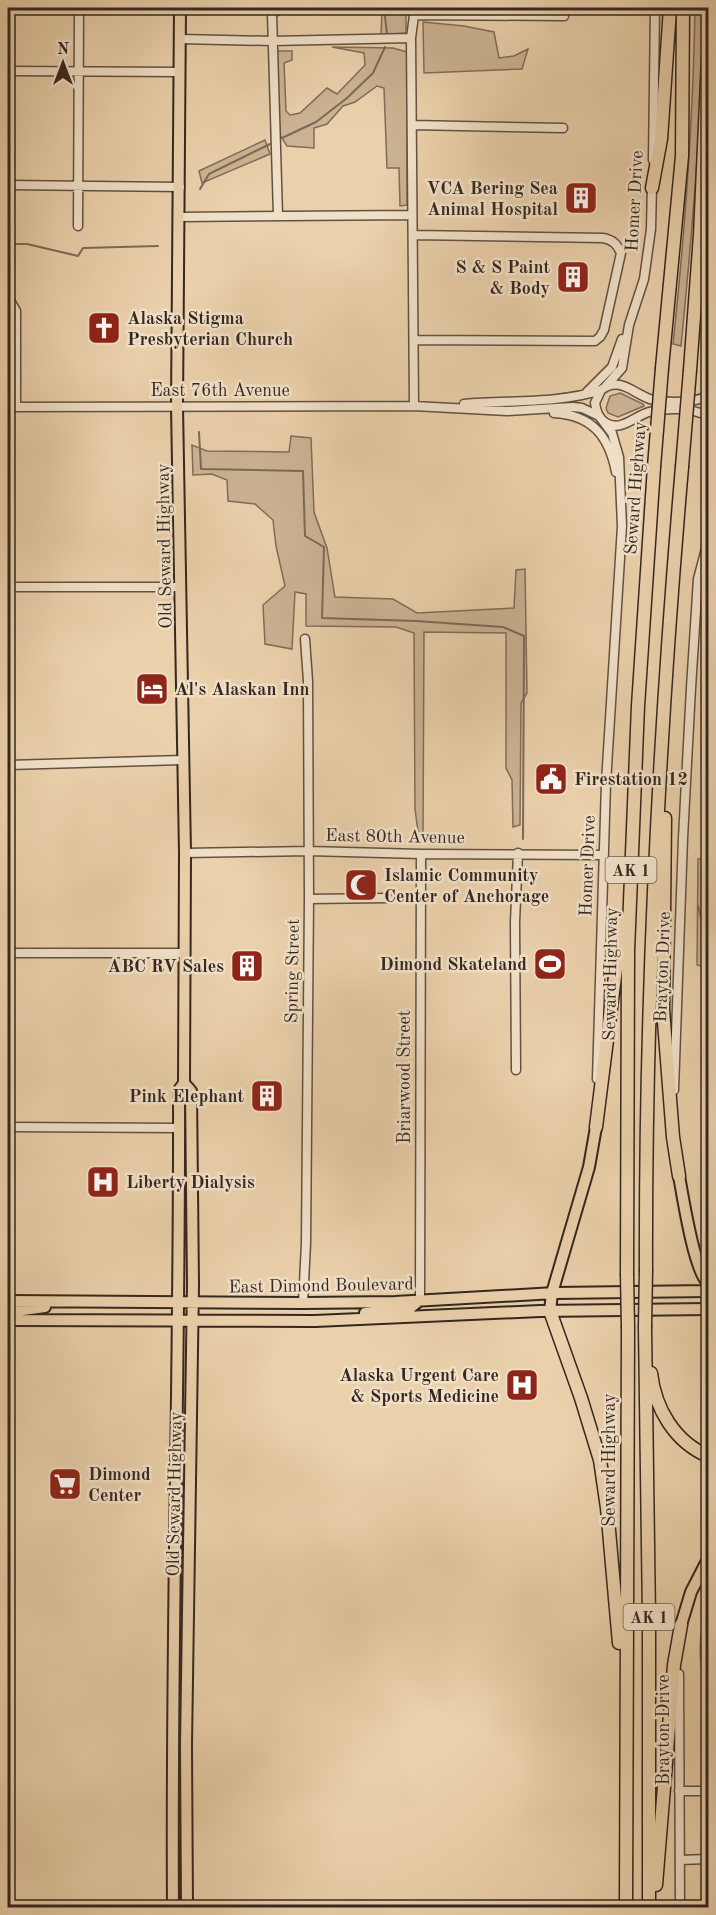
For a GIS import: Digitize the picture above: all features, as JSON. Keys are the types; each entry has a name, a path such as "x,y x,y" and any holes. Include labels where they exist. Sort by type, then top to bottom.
{"highway":[{"path":"652,188 661,139 670,8"},
{"name":"Seward Highway","path":"626,1908 627,998 632,827 654,467 682,156 683,8"},
{"name":"Seward Highway","path":"649,1908 646,1270 647,1068 652,911 666,659 700,235 708,58"},
{"path":"666,659 662,999 672,1137 679,1176"},
{"path":"596,1127 609,1037 632,827"},
{"path":"550,1311 600,1460 607,1509 626,1715"},
{"path":"647,1327 652,1376 663,1414 675,1433 690,1447 708,1456"},
{"path":"654,1908 674,1665 681,1625"}],"main road":[{"name":"Old Seward Highway","path":"173,1908 172,1752 179,1321 179,1090 184,1083 185,953 177,407 180,8"},
{"name":"Old Seward Highway","path":"184,1083 191,1090 193,1213 186,1745 187,1908"},
{"name":"Homer Drive","path":"550,1311 552,1293 589,1167 596,1127"},
{"path":"179,1128 185,1140 187,1183 193,1213"},
{"name":"Brayton Drive","path":"679,1176 696,1253 703,1278 708,1283"},
{"name":"East Dimond Boulevard","path":"8,1301 303,1303 552,1293 708,1291"},
{"path":"326,1320 340,1316 409,1309 420,1300"},
{"path":"8,1312 93,1301"},
{"name":"East Dimond Boulevard","path":"8,1320 326,1320 550,1311 708,1309"},
{"path":"175,1537 182,1543 182,1573 188,1609"},
{"name":"Brayton Drive","path":"681,1625 691,1592 708,1559"}],"street":[{"path":"78,226 79,8"},
{"path":"278,216 272,14 281,8"},
{"name":"Homer Drive","path":"604,388 622,368 629,325 642,289 648,255 652,188 655,8"},
{"path":"414,406 411,38 415,11 564,16"},
{"path":"180,39 411,38"},
{"path":"8,71 180,72"},
{"path":"412,125 563,128"},
{"path":"8,185 180,187"},
{"path":"180,217 412,215"},
{"path":"414,235 603,238 610,239 621,253 604,330 595,341 584,343 414,340"},
{"path":"8,298 16,311 11,407"},
{"path":"580,396 590,390 612,367 629,325"},
{"path":"601,419 595,407 596,400 604,388 622,385 645,397 659,400 695,400 708,396"},
{"name":"East 76th Avenue","path":"433,407 580,396 604,388"},
{"name":"East 76th Avenue","path":"11,407 414,406 525,411 577,407 618,426 649,412 696,411 708,416"},
{"path":"525,411 573,415 585,420 595,428 606,441 611,452 621,499"},
{"name":"Homer Drive","path":"596,1127 611,684 621,540 621,474 617,447 612,433 601,419"},
{"name":"Brayton Drive","path":"679,1176 674,1083 684,817 698,579 708,541"},
{"path":"8,587 181,587"},
{"name":"Spring Street","path":"303,1303 306,1243 309,898 308,681 305,639"},
{"path":"8,765 183,760"},
{"name":"East 80th Avenue","path":"185,853 308,851 604,855"},
{"name":"Briarwood Street","path":"420,1300 421,854"},
{"path":"516,1070 515,922 518,854"},
{"path":"309,898 388,898"},
{"path":"8,953 185,953"},
{"path":"8,1127 179,1128"},
{"name":"Brayton Drive","path":"680,1908 678,1680 681,1625"},
{"path":"680,1791 708,1791"},
{"path":"680,1860 708,1859"}],"shaded area":[{"path":"382,8 406,8 406,33 381,35"},
{"path":"695,8 703,8 701,93 693,220 681,346 673,344 688,176"},
{"path":"423,22 494,32 499,58 514,56 528,49 522,69 424,73"},
{"path":"332,47 393,48 407,52 407,205 400,206 399,168 387,168 384,88 377,86 355,102 343,106 327,124 314,128 314,148 287,146 280,135 274,51 292,51 292,60 284,63 286,111 290,115 300,113 327,88 337,94 365,65 364,53"},
{"path":"265,140 270,154 202,183 199,171"},
{"path":"620,393 644,406 618,417 608,413 606,408 610,396"},
{"path":"291,436 311,438 314,512 327,548 335,597 393,599 417,613 514,608 516,570 525,569 527,693 521,703 520,825 513,827 512,780 506,768 506,633 424,632 423,834 418,832 415,809 414,633 396,627 306,626 306,594 295,592 292,649 265,644 263,605 285,586 273,520 255,504 228,501 227,480 212,474 193,475 192,445 207,451 289,452"},
{"path":"698,859 708,859 708,968 697,965"},
{"path":"708,1604 708,1714 700,1646"}],"waterway":[{"path":"384,8 387,34"},
{"path":"282,138 316,122 347,98 373,73 385,47"},
{"path":"200,189 209,174 270,144"},
{"path":"8,244 27,244 78,256 83,248 158,246"},
{"path":"199,432 201,469 303,471 305,536 324,547 322,618 503,627 524,636 523,839"},
{"path":"698,906 708,943"}],"place":[{"name":"VCA Bering Sea Animal Hospital","path":"581,198"},
{"name":"S & S Paint & Body","path":"573,277"},
{"name":"Alaska Stigma Presbyterian Church","path":"104,328"},
{"name":"Al's Alaskan Inn","path":"152,689"},
{"name":"Firestation 12","path":"551,779"},
{"name":"Islamic Community Center of Anchorage","path":"361,885"},
{"name":"Dimond Skateland","path":"550,964"},
{"name":"ABC RV Sales","path":"247,966"},
{"name":"Pink Elephant","path":"267,1096"},
{"name":"Liberty Dialysis","path":"103,1182"},
{"name":"Alaska Urgent Care & Sports Medicine","path":"522,1385"},
{"name":"Dimond Center","path":"65,1484"}]}
